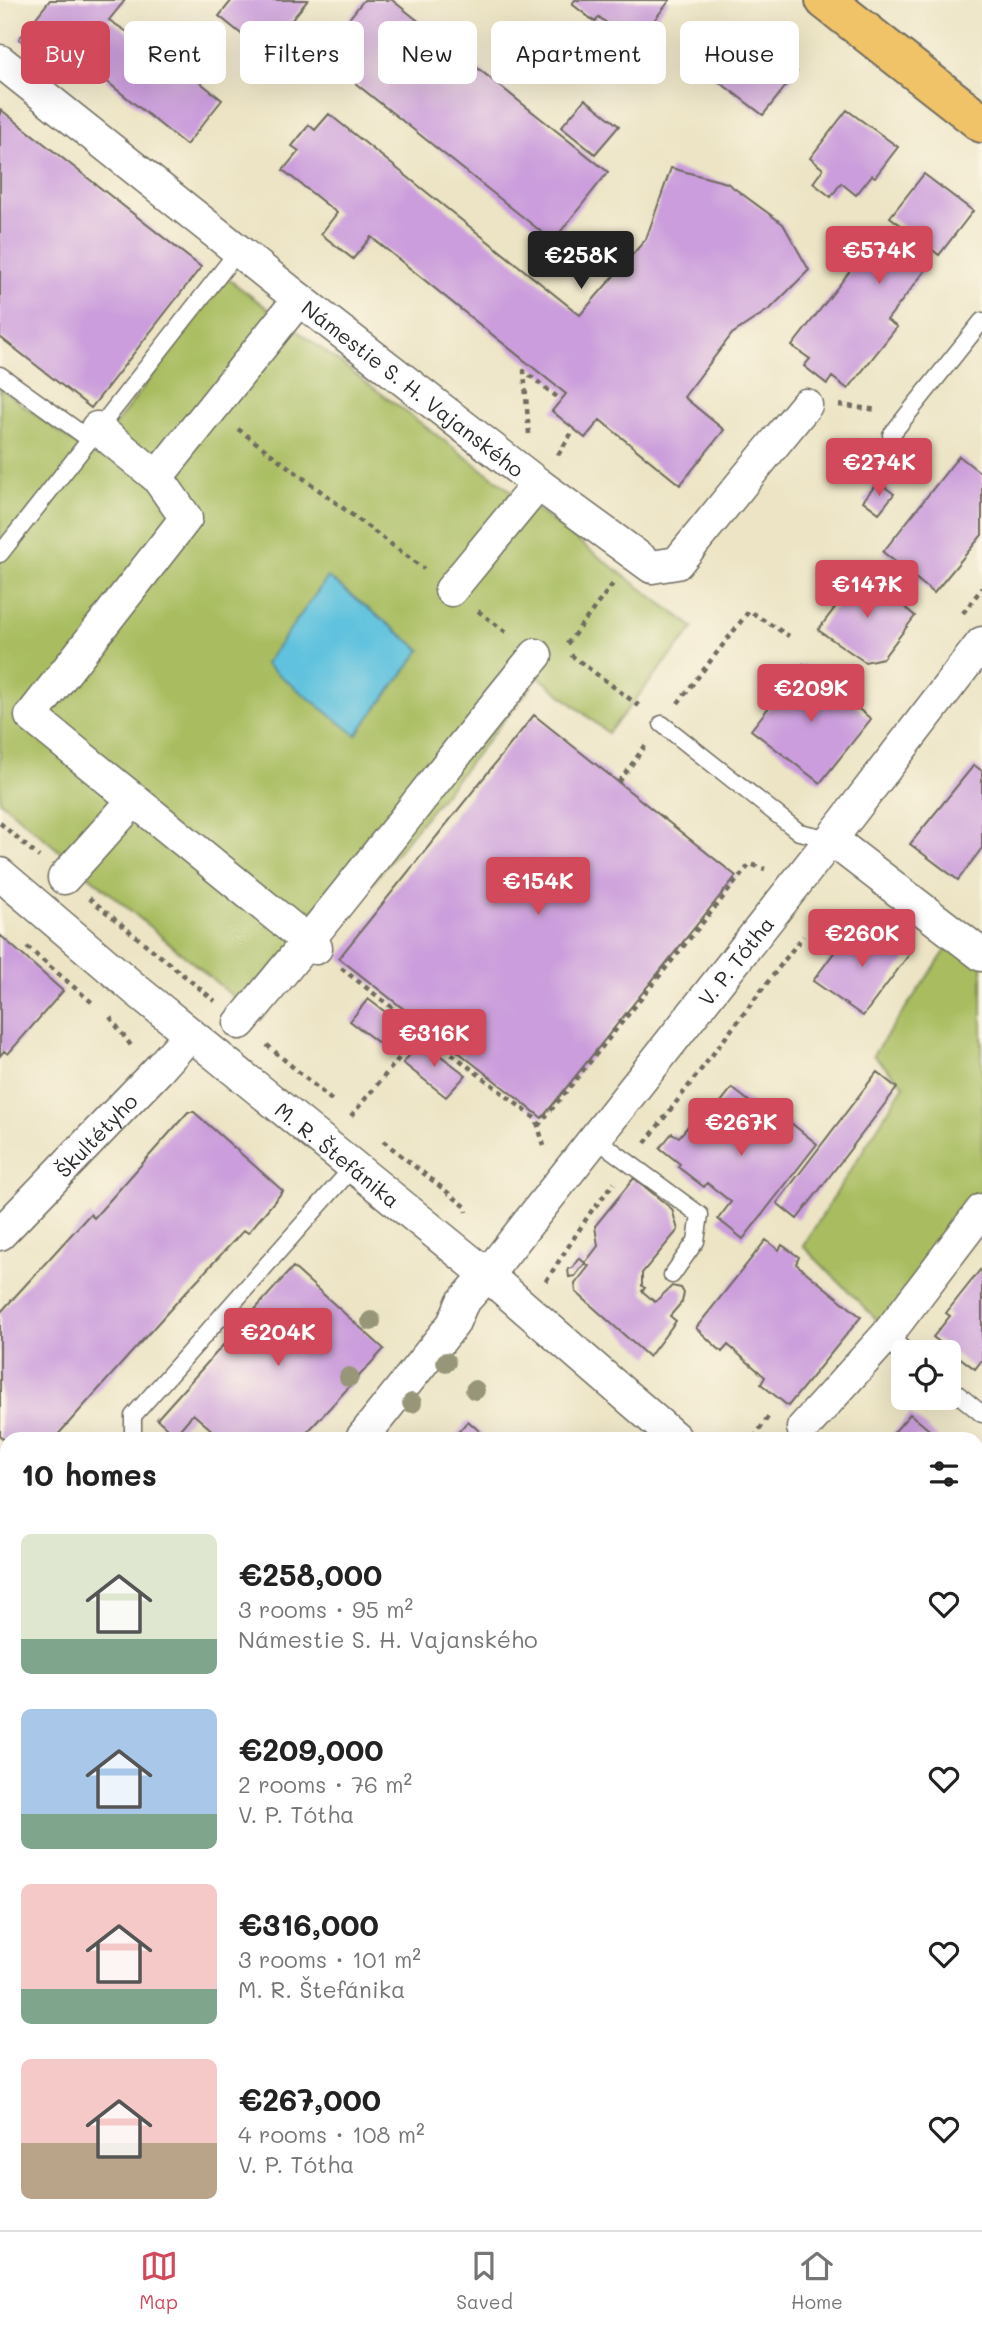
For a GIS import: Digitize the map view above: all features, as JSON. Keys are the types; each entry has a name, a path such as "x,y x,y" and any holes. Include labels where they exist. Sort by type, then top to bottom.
{"main road":[{"path":"825,0 982,124"}],"street":[{"name":"Námestie S. H. Vajanského","path":"0,61 299,299 538,484 652,567 677,563 806,405"},
{"path":"157,477 299,299"},
{"path":"93,434 157,477 186,518 31,716 312,945"},
{"path":"451,590 538,484"},
{"name":"V. P. Tótha","path":"367,1432 453,1324 462,1303 487,1275 831,839 982,643"},
{"path":"240,1023 312,945 479,724 536,655"},
{"path":"65,878 134,800"},
{"path":"831,839 982,955"},
{"name":"M. R. Štefánika","path":"0,874 190,1034 487,1275 668,1432"},
{"name":"Škultétyho","path":"0,1234 190,1034"},
{"path":"900,1340 982,1210"},
{"path":"803,1428 891,1349"}],"lane":[{"path":"0,554 238,251"},
{"path":"891,435 982,321"},
{"path":"0,375 93,434"},
{"path":"662,723 796,829 831,839"},
{"path":"595,1138 700,1215 696,1241 672,1275"},
{"path":"133,1432 133,1416 354,1166"},
{"path":"961,1397 982,1414"}],"path":[{"path":"529,436 524,371 561,400"},
{"path":"806,405 855,406 907,415"},
{"path":"211,408 536,655"},
{"path":"562,449 574,429"},
{"path":"635,556 563,649 662,723"},
{"path":"960,618 982,588"},
{"path":"619,782 748,611 789,636"},
{"path":"538,1126 750,864 765,869 796,829"},
{"path":"527,1309 595,1208 811,926"},
{"path":"21,942 110,1017 133,1049"},
{"path":"312,945 536,1119 552,1172 595,1208"},
{"path":"351,1116 423,1029"}],"green space":[{"path":"227,278 694,628 608,733 539,677 261,1020 0,801 0,388 91,456"},
{"path":"956,936 982,955 982,1209 885,1328 803,1246 904,1085 873,1055"}],"water":[{"path":"328,577 421,650 356,735 265,664"}],"building":[{"path":"50,0 125,0 109,20 124,30 124,84 202,84 222,100 186,145 110,84 110,21 33,21"},
{"path":"232,0 308,0 291,21 240,21 240,33 219,16"},
{"path":"364,0 392,0 418,21 378,21 378,84 477,84 477,68 491,79 491,84 497,84 608,172 553,241 356,84 364,84 364,21 347,21"},
{"path":"575,0 670,0 653,21 604,21 599,17 594,21 572,4"},
{"path":"722,84 788,84 763,115"},
{"path":"585,99 619,126 595,154 561,127"},
{"path":"0,109 201,267 91,408 0,337"},
{"path":"847,110 898,147 875,177 872,175 856,195 841,183 831,197 813,183 823,169 810,158"},
{"path":"329,114 580,315 646,239 671,168 727,183 783,224 809,270 771,308 732,334 684,397 724,430 680,485 600,420 585,438 552,411 566,394 371,237 353,259 321,234 337,213 283,170 299,151 292,146 309,125 315,130"},
{"path":"924,174 973,211 939,255 930,248 919,261 928,267 887,320 897,327 848,389 832,377 827,384 804,366 810,359 792,346 881,231 900,245 910,232 890,217"},
{"path":"905,449 921,461 906,480 890,467"},
{"path":"959,456 982,474 982,535 934,593 883,552"},
{"path":"878,482 894,494 879,513 863,501"},
{"path":"864,572 915,616 883,658 865,662 818,630 847,592 843,589 850,580 855,583"},
{"path":"803,664 871,719 820,783 751,730"},
{"path":"534,715 736,876 542,1118 339,958"},
{"path":"974,765 982,771 982,848 958,880 910,844"},
{"path":"853,927 869,939 877,928 911,952 863,1016 813,981"},
{"path":"0,935 63,991 8,1054 4,1051 0,1056"},
{"path":"368,999 412,1032 393,1054 350,1021"},
{"path":"421,1041 466,1075 446,1097 403,1063"},
{"path":"877,1072 897,1088 797,1219 777,1203"},
{"path":"732,1088 776,1122 779,1128 786,1119 817,1144 743,1239 718,1219 731,1202 707,1183 704,1187 678,1167 680,1164 660,1148 672,1133 679,1137 690,1124 699,1130"},
{"path":"188,1112 194,1112 283,1191 248,1233 244,1230 184,1294 60,1432 0,1432 0,1313 90,1214 94,1218"},
{"path":"634,1178 672,1209 678,1230 642,1273 642,1286 645,1288 642,1291 655,1302 672,1286 681,1288 684,1293 682,1302 670,1316 676,1321 649,1357 576,1292 575,1284 589,1266 585,1263 598,1246 595,1226"},
{"path":"766,1240 779,1250 782,1245 799,1257 796,1264 861,1317 788,1406 761,1384 765,1377 728,1345 722,1352 696,1328"},
{"path":"579,1258 585,1263 575,1276 569,1277 568,1269 572,1268"},
{"path":"293,1267 384,1349 308,1432 214,1432 193,1414 178,1432 172,1432 157,1419"},
{"path":"980,1270 982,1360 975,1369 961,1358 961,1340 937,1340 933,1337 950,1316 946,1313"},
{"path":"910,1414 932,1432 894,1432"},
{"path":"468,1421 480,1432 458,1432"}]}
